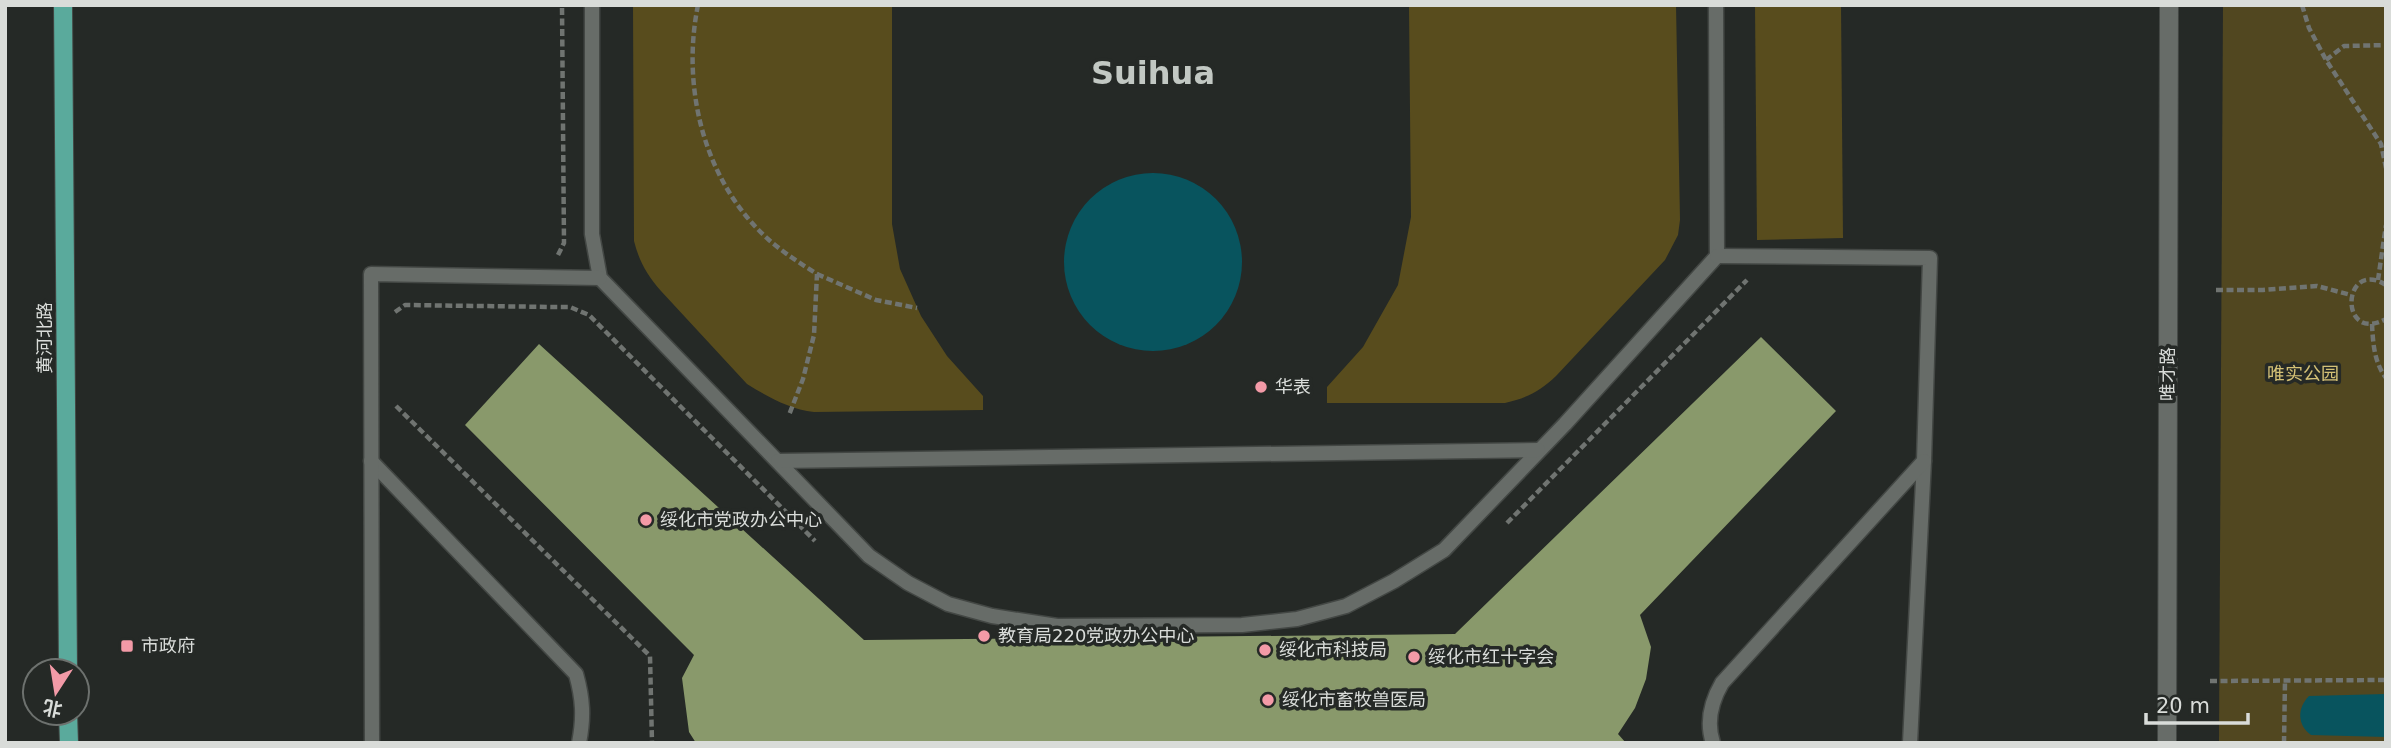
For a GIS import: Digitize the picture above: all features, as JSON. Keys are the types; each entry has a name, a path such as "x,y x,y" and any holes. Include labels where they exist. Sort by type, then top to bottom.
{"main road":[{"name":"黄河北路","path":"63,5 68,657"}],"street":[{"name":"唯才路","path":"2167,743 2169,5"}],"lane":[{"path":"592,5 592,234 600,278 870,556 908,583 948,604 992,616 1057,626 1242,625 1297,619 1346,606 1394,581 1444,550 1564,425 1717,256 1716,5"},
{"path":"1717,256 1930,258 1924,461 1910,743"},
{"path":"372,743 371,274 600,278"},
{"path":"778,461 1538,450"},
{"path":"372,461 576,674 582,696 579,743"},
{"path":"1713,743 1710,714 1721,683 1924,461"}],"path":[{"path":"556,261 564,243 562,5"},
{"path":"698,5 691,61 696,102 711,157 723,180 760,231 817,274 876,300 918,308"},
{"path":"2302,5 2309,28 2326,60 2381,144 2386,168"},
{"path":"2326,60 2344,46 2386,45"},
{"path":"2378,280 2386,225"},
{"path":"789,415 803,379 814,335 817,274"},
{"path":"1505,526 1748,280"},
{"path":"2386,285 2378,280 2364,281 2351,295 2350,304 2352,311 2363,322 2372,324 2386,319"},
{"path":"2217,290 2317,286 2351,295"},
{"path":"392,314 405,305 569,307 589,315 815,541"},
{"path":"2372,324 2376,360 2386,378"},
{"path":"394,404 650,656 652,743"},
{"path":"2210,681 2386,680"},
{"path":"2284,743 2285,681"}],"green space":[{"name":"唯实公园","path":"2223,5 2386,5 2386,743 2219,743"}],"shaded area":[{"path":"633,5 892,5 892,224 900,269 921,316 947,356 983,396 983,410 814,412 787,405 747,384 661,291 644,268 634,241"},
{"path":"1409,5 1676,5 1680,220 1678,235 1665,260 1556,376 1533,393 1505,403 1327,403 1327,387 1363,347 1398,285 1411,217"},
{"path":"1755,5 1841,5 1843,238 1757,240"}],"water":[{"path":"1153,173 1187,180 1216,199 1235,228 1242,262 1235,296 1216,325 1187,344 1153,351 1119,344 1090,325 1071,296 1064,262 1071,228 1090,199 1119,180"},
{"path":"2386,694 2386,737 2311,735 2301,721 2302,706 2309,696"}],"building":[{"name":"绥化市党政办公中心","path":"1761,337 1836,411 1640,615 1651,647 1646,679 1635,708 1618,734 1626,743 696,743 689,732 682,678 694,655 465,425 539,344 864,640 1455,634"}],"place":[{"name":"华表","path":"1261,387"},
{"name":"绥化市党政办公中心","path":"646,520"},
{"name":"教育局220党政办公中心","path":"984,636"},
{"name":"市政府","path":"127,646"},
{"name":"绥化市科技局","path":"1265,650"},
{"name":"绥化市红十字会","path":"1414,657"},
{"name":"绥化市畜牧兽医局","path":"1268,700"}],"district":[{"name":"Suihua","path":"1153,73"}]}
